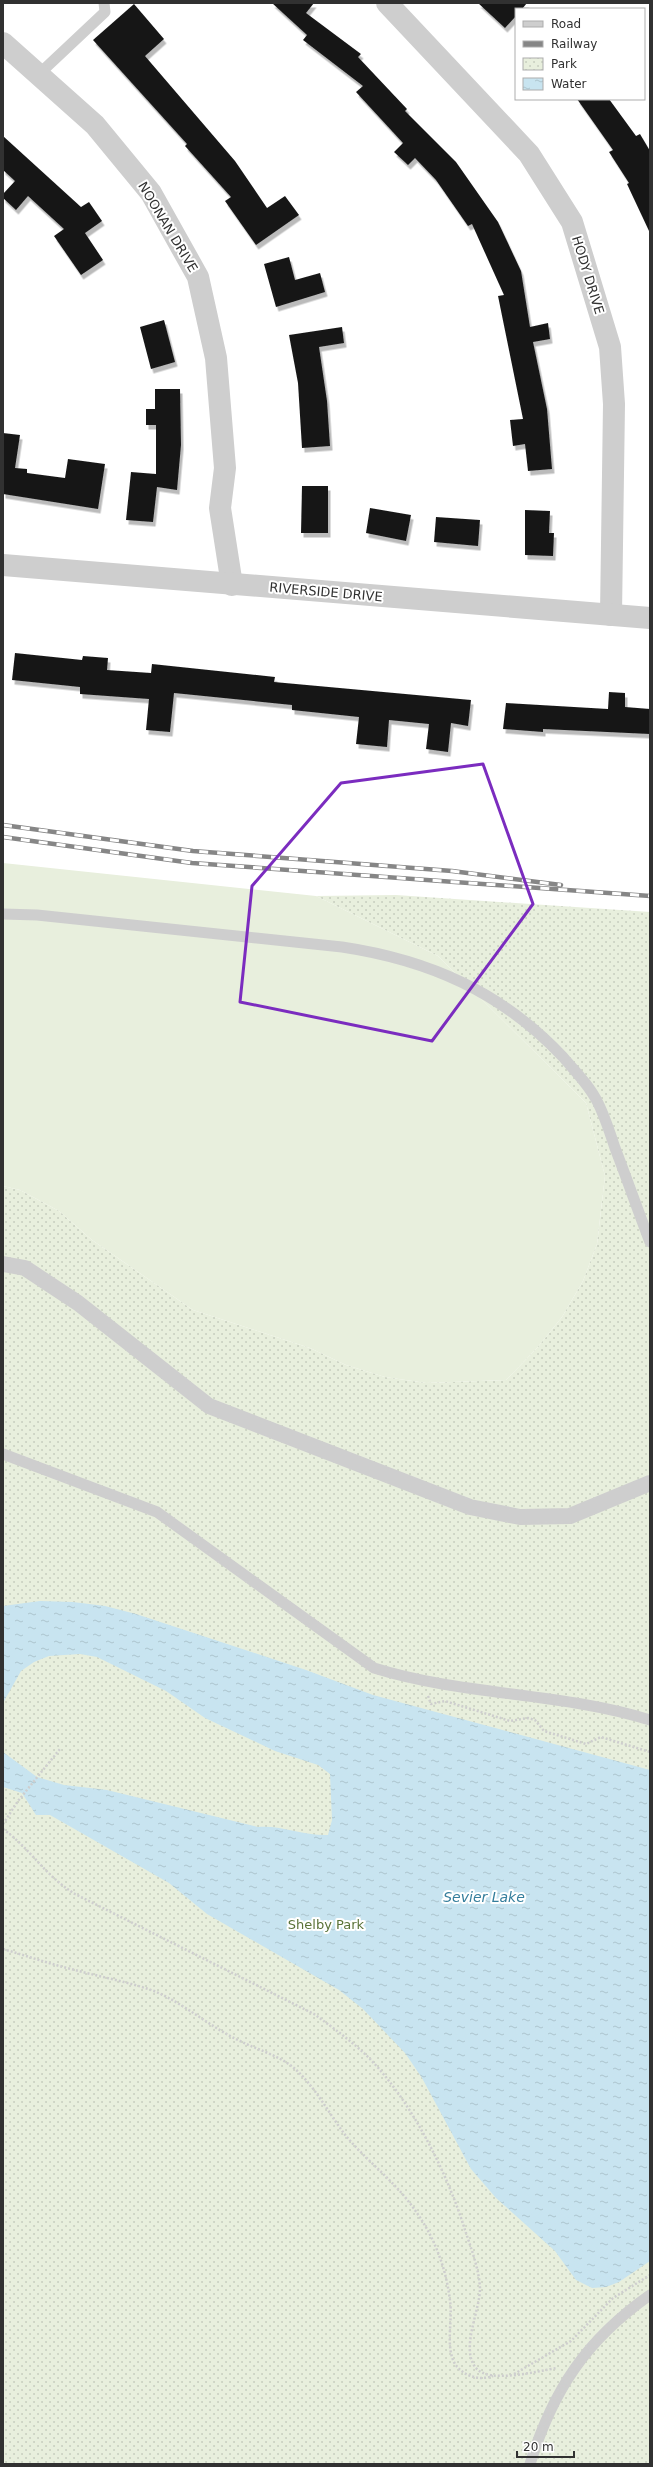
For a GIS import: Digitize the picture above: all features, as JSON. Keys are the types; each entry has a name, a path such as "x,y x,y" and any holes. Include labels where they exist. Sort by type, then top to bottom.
{"street":[{"name":"HODY DRIVE","path":"387,3 529,154 572,222 610,347 614,404 611,615"},
{"name":"NOONAN DRIVE","path":"3,43 95,125 151,193 198,277 216,358 225,468 220,508 232,585"},
{"name":"RIVERSIDE DRIVE","path":"3,566 650,618"},
{"path":"3,1264 25,1268 78,1303 209,1406 470,1507 520,1517 570,1516 650,1483"}],"lane":[{"path":"38,75 104,12 104,3"},
{"path":"3,914 37,915 380,953 418,963 453,977 488,995 520,1017 549,1042 575,1071 598,1102 650,1242"},
{"path":"3,1454 157,1512 374,1668 413,1680 593,1706 650,1720"},
{"path":"530,2464 540,2433 552,2405 576,2366 605,2330 650,2295"}],"path":[{"path":"431,1704 445,1701 510,1721 528,1718 535,1720 544,1731 586,1744 601,1737 650,1752"},
{"path":"3,1824 18,1800 60,1749"},
{"path":"3,1829 28,1850 54,1880 75,1894 314,2014 341,2034 371,2060 408,2108 440,2165 454,2195 474,2260 480,2288 470,2348 470,2357 478,2370 494,2376"},
{"path":"3,1949 162,1995 183,2005 213,2026 240,2042 278,2058 295,2069 347,2136 407,2199 431,2236 446,2278 452,2322 451,2352 455,2362 462,2371 472,2377 482,2378 576,2366"},
{"path":"513,2374 571,2341 613,2298 650,2275"}],"highlighted area":[{"path":"483,764 533,904 432,1041 240,1002 252,886 341,783"}],"green space":[{"path":"3,863 316,896 438,956 586,1103 605,1176 597,1244 583,1281 562,1317 537,1348 506,1380 426,1383 385,1377 346,1365 310,1348 193,1310 92,1240 59,1211 20,1190 3,1186"},
{"name":"Shelby Park","path":"396,895 650,912 650,2464 3,2464 3,1186 20,1190 59,1211 92,1240 193,1310 310,1348 346,1365 385,1377 426,1383 506,1380 537,1348 562,1317 583,1281 597,1244 605,1176 586,1103 438,956 316,896"}],"water":[{"name":"Sevier Lake","path":"40,1601 73,1602 105,1606 136,1614 306,1670 373,1695 650,1770 650,2261 619,2282 606,2287 592,2288 576,2280 555,2251 496,2198 471,2169 422,2078 405,2053 363,2009 339,1990 207,1914 169,1883 50,1815 36,1815 22,1793 3,1787 3,1752 37,1777 64,1785 107,1790 258,1827 328,1835 332,1820 330,1774 318,1765 275,1751 205,1718 166,1691 97,1657 80,1654 49,1656 34,1662 21,1671 3,1703 3,1606"}],"building":[{"path":"272,3 314,3 306,13 361,54 358,57 407,109 405,111 456,162 498,222 521,271 530,327 548,323 550,339 533,342 547,409 552,469 528,471 525,444 513,446 510,420 523,419 498,296 504,295 472,224 468,226 436,180 415,158 408,165 394,152 403,143 356,92 363,86 303,40 307,35"},
{"path":"478,3 527,3 523,8 515,8 515,17 505,28"},
{"path":"134,4 164,39 145,56 235,161 267,208 285,196 299,215 256,245 225,201 231,197 185,146 187,144 93,40"},
{"path":"578,100 610,100 636,136 640,134 650,151 650,233 627,184 629,183 609,152 613,150"},
{"path":"3,136 81,207 89,202 102,221 85,233 103,260 81,275 54,236 64,229 28,196 16,210 3,198 3,194 15,181 3,170"},
{"path":"289,257 295,280 320,273 325,292 276,307 264,264"},
{"path":"164,320 175,362 151,369 140,327"},
{"path":"342,327 344,343 319,347 327,401 330,446 302,448 298,383 289,335"},
{"path":"155,389 180,389 181,445 177,490 157,487 153,522 126,520 131,472 156,474 156,425 146,425 146,409 155,409"},
{"path":"3,433 20,435 15,468 27,469 27,473 65,478 68,459 105,464 98,509 3,494"},
{"path":"302,486 328,486 328,533 301,533"},
{"path":"370,508 411,515 406,541 366,533"},
{"path":"525,510 550,511 549,533 554,533 553,556 525,555"},
{"path":"436,517 480,520 478,546 434,542"},
{"path":"15,653 82,660 83,656 108,658 107,670 151,673 152,664 275,677 274,682 471,700 468,726 451,723 448,752 426,749 429,724 389,720 387,747 356,744 359,717 292,710 292,705 174,693 170,732 146,730 149,699 80,694 80,687 12,680"},
{"path":"609,692 625,693 625,707 650,709 650,734 543,729 543,732 503,729 506,703 608,709"}],"railway":[{"path":"3,825 193,851 452,871 561,885"},
{"path":"3,837 192,863 650,896"}]}
